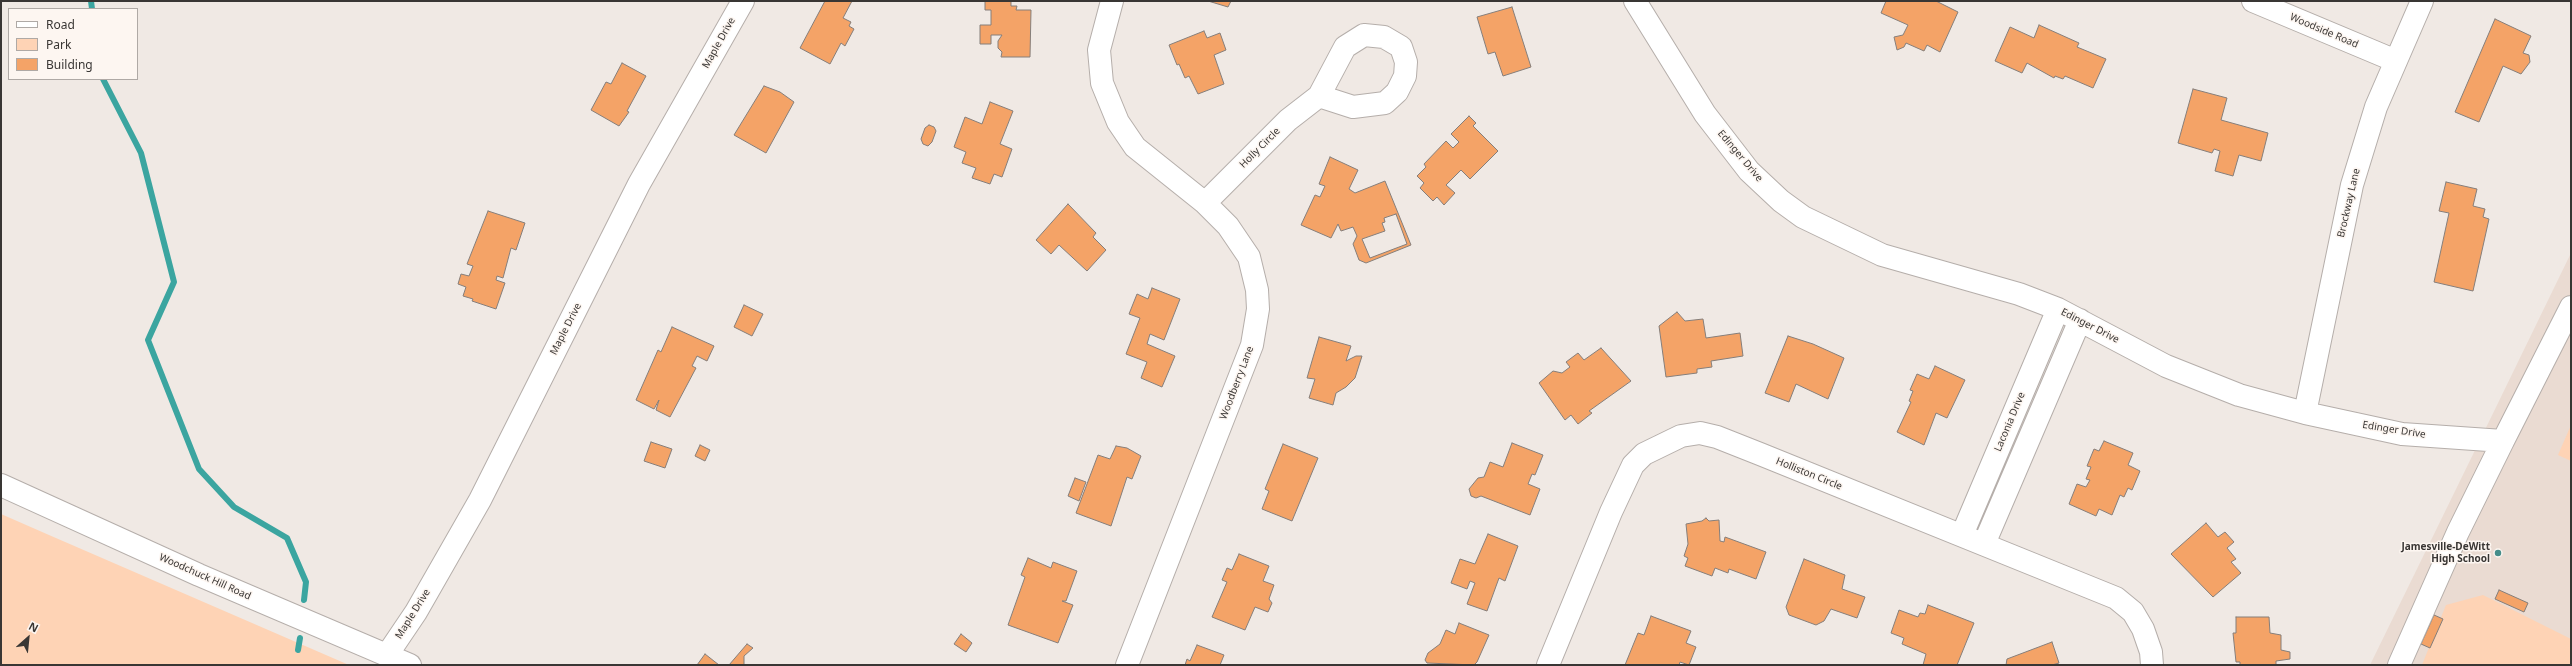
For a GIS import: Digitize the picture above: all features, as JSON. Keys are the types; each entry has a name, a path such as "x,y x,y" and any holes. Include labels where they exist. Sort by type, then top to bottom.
{"street":[{"name":"Maple Drive","path":"387,655 416,612 480,500 639,184 743,1"},
{"name":"Woodberry Lane","path":"1112,1 1099,50 1102,83 1118,122 1135,147 1205,203 1228,226 1249,257 1257,290 1258,309 1252,345 1128,665"},
{"name":"Edinger Drive","path":"1635,1 1705,114 1749,171 1781,202 1803,217 1882,255 2019,294 2080,320 2180,372 2239,395 2305,413 2402,434 2503,441"},
{"name":"Woodside Road","path":"2253,1 2396,61"},
{"name":"Brockway Lane","path":"2305,413 2352,185 2376,107 2422,1"},
{"name":"Holly Circle","path":"1205,203 1288,120 1319,96"},
{"path":"2399,665 2458,532 2571,307"},
{"name":"Laconia Drive","path":"1962,535 2058,310"},
{"path":"1984,544 2080,320"},
{"name":"Holliston Circle","path":"1548,665 1611,512 1633,465 1644,454 1681,436 1700,433 1717,437 2116,598 2132,612 2143,629 2151,652 2152,665"},
{"name":"Woodchuck Hill Road","path":"1,485 199,575 410,665"}],"shaded area":[{"name":"Jamesville-DeWitt High School","path":"2571,253 2571,665 2370,665 2480,440"}],"green space":[{"path":"2571,425 2571,461 2558,455"},
{"path":"1,514 49,535 349,665 1,665"},
{"path":"2483,595 2571,639 2571,665 2422,665 2446,605"}],"building":[{"path":"825,1 852,1 843,18 851,22 849,26 854,29 845,46 841,43 830,64 800,48"},
{"path":"985,1 1011,1 1011,6 1017,6 1016,10 1031,10 1030,57 1001,57 1002,52 998,48 998,41 1002,35 991,35 991,44 980,44 980,25 991,25 991,10 985,10"},
{"path":"1208,1 1231,1 1228,7"},
{"path":"1886,1 1936,1 1958,12 1940,52 1927,45 1924,51 1906,43 1904,47 1897,50 1894,37 1903,35 1908,25 1881,13"},
{"path":"1512,7 1531,67 1503,76 1495,52 1488,54 1477,17"},
{"path":"2495,19 2531,36 2523,53 2529,55 2530,62 2521,74 2503,66 2479,122 2455,112"},
{"path":"2039,25 2079,43 2077,47 2106,59 2093,88 2065,76 2063,79 2055,76 2054,78 2027,63 2022,73 1995,61 2010,27 2034,38"},
{"path":"1204,31 1207,38 1220,33 1226,50 1214,55 1224,84 1198,94 1189,76 1185,78 1179,64 1177,65 1169,45"},
{"path":"622,63 646,76 627,111 629,112 619,126 591,110 606,82 611,84"},
{"path":"764,86 780,92 794,102 766,153 734,135"},
{"path":"2193,89 2227,98 2221,120 2268,133 2261,161 2239,155 2233,176 2215,171 2220,151 2214,149 2212,153 2178,143"},
{"path":"990,102 1013,111 1000,144 1012,149 1002,177 994,174 990,184 972,178 976,168 962,163 966,152 954,147 965,117 982,124"},
{"path":"1469,116 1476,123 1473,126 1498,151 1470,179 1461,170 1446,185 1455,193 1444,205 1437,197 1433,201 1420,188 1424,183 1417,176 1426,167 1424,164 1446,141 1453,148 1459,142 1451,134"},
{"path":"929,125 934,127 936,131 932,142 928,146 923,144 921,139 925,128"},
{"path":"1330,157 1358,170 1349,189 1355,193 1385,181 1411,245 1366,263 1359,260 1353,244 1357,236 1353,227 1341,231 1338,224 1331,238 1301,225 1315,195 1320,197 1325,186 1319,184","holes":["1396,214 1407,244 1370,258 1362,239 1385,231 1382,223 1385,222 1384,218"]},
{"path":"2446,182 2477,189 2473,206 2485,209 2483,217 2489,219 2473,291 2434,282 2449,213 2439,211"},
{"path":"1068,204 1096,233 1093,237 1106,250 1087,271 1059,245 1051,254 1036,240"},
{"path":"488,211 525,223 516,250 511,248 503,278 497,276 496,280 505,283 496,309 472,301 473,299 463,296 466,287 458,284 461,274 469,276 473,266 467,264"},
{"path":"1152,288 1180,299 1164,340 1150,334 1147,344 1175,356 1162,387 1141,378 1147,362 1126,354 1140,318 1129,314 1137,294 1148,299"},
{"path":"744,305 763,314 752,336 734,327"},
{"path":"1677,312 1685,321 1703,319 1706,338 1740,333 1743,356 1711,361 1712,367 1697,369 1697,373 1666,377 1659,326"},
{"path":"672,327 714,346 707,361 697,356 692,366 696,368 670,417 656,410 659,400 654,409 636,400 658,350 661,352"},
{"path":"1788,336 1813,344 1844,358 1828,399 1796,384 1789,402 1765,393"},
{"path":"1319,337 1351,346 1346,361 1356,356 1362,356 1355,378 1346,387 1336,393 1333,405 1309,398 1315,379 1307,378"},
{"path":"1601,348 1631,381 1589,411 1592,413 1578,424 1571,415 1565,420 1539,383 1553,371 1562,373 1570,367 1566,362 1578,353 1584,360"},
{"path":"1935,366 1965,380 1947,418 1936,413 1924,445 1897,432 1911,402 1909,401 1913,391 1910,390 1917,374 1929,379"},
{"path":"2104,441 2133,453 2128,465 2140,471 2132,490 2128,488 2124,497 2120,495 2112,515 2099,509 2096,516 2069,504 2077,484 2086,487 2090,480 2086,479 2091,467 2087,466 2094,449 2099,451"},
{"path":"651,442 672,449 665,468 644,461"},
{"path":"1512,443 1543,455 1535,475 1532,474 1528,484 1540,489 1530,515 1481,496 1476,498 1471,496 1469,489 1478,478 1484,477 1490,462 1503,467"},
{"path":"1283,444 1318,458 1292,521 1262,509 1269,491 1265,489"},
{"path":"700,445 710,450 705,461 695,456"},
{"path":"1116,446 1127,448 1141,456 1132,479 1127,477 1111,526 1076,513 1098,455 1110,459"},
{"path":"1075,478 1086,482 1079,501 1068,496"},
{"path":"1706,518 1709,521 1719,520 1720,541 1724,542 1725,537 1766,552 1756,579 1729,569 1728,573 1715,568 1712,576 1685,566 1688,558 1684,556 1688,544 1686,524 1702,521"},
{"path":"2206,523 2218,537 2225,532 2234,542 2227,548 2236,559 2231,562 2241,573 2213,597 2171,554"},
{"path":"1488,534 1518,546 1505,581 1499,578 1487,611 1467,604 1475,583 1470,581 1467,589 1451,583 1460,559 1475,564"},
{"path":"1239,554 1269,566 1263,581 1274,585 1269,599 1272,603 1268,612 1255,607 1245,630 1212,617 1227,582 1222,580 1227,568 1232,570"},
{"path":"1028,558 1051,568 1053,562 1077,571 1066,601 1062,601 1073,605 1058,643 1008,625 1025,577 1021,575"},
{"path":"1804,559 1845,575 1842,589 1865,597 1857,618 1831,609 1824,621 1816,625 1789,615 1786,607"},
{"path":"2499,590 2528,603 2524,612 2495,599"},
{"path":"1928,605 1974,623 1957,665 1923,665 1926,654 1902,644 1904,638 1891,633 1899,610 1918,617 1920,613 1925,614"},
{"path":"2434,615 2443,619 2430,648 2421,644"},
{"path":"1651,616 1691,631 1686,643 1696,647 1689,665 1680,662 1679,665 1625,665 1638,633 1644,635"},
{"path":"2236,617 2269,617 2270,633 2281,635 2281,650 2290,652 2290,659 2276,661 2276,665 2240,665 2240,662 2236,662 2233,633 2236,633"},
{"path":"1459,623 1489,635 1477,662 1474,665 1427,663 1425,660 1428,653 1440,644 1446,630 1455,634"},
{"path":"961,634 972,643 966,652 954,644"},
{"path":"2052,642 2059,663 2052,665 2006,665 2007,659"},
{"path":"747,644 753,648 744,656 744,665 729,665"},
{"path":"1197,645 1224,655 1220,665 1185,665 1187,659 1190,661"},
{"path":"705,654 719,665 697,665"}],"waterway":[{"path":"91,1 92,8"},
{"path":"104,80 141,153 174,282 148,340 199,469 234,507 287,538 306,582 304,600"},
{"path":"298,650 300,638"}],"place":[{"name":"Jamesville-DeWitt High School","path":"2498,553"}]}
